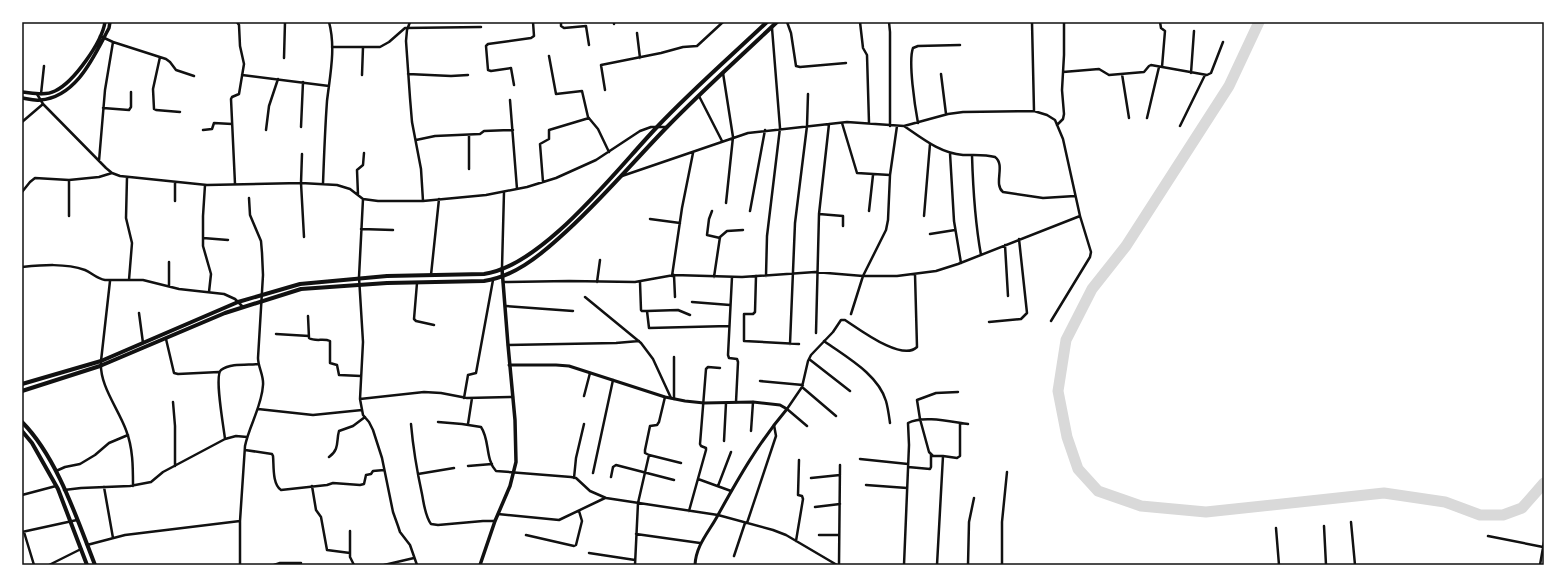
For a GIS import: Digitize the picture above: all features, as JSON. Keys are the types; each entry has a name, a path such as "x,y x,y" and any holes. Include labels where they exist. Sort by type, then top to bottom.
{"main road":[{"path":"22,98 40,100 57,96 69,89 92,62 102,37 105,22"},
{"path":"22,92 39,94 55,91 65,84 78,70 109,28 110,22"},
{"path":"22,384 101,361 238,302 300,284 359,277 484,274 502,269 529,254 560,230 598,192 658,126 767,22"},
{"path":"22,391 100,366 243,307 301,289 359,284 493,280 502,277 533,260 580,220 667,127 777,22"},
{"path":"480,565 495,521 510,486 514,473 517,451 502,269"},
{"path":"22,422 37,440 55,471 95,565"},
{"path":"22,431 32,443 56,486 87,565"}],"street":[{"path":"235,184 231,98 239,94 244,61 240,46 239,25 237,22"},
{"path":"284,22 284,58"},
{"path":"323,184 332,47 330,22"},
{"path":"410,22 406,41 408,74 412,122 421,169 423,200"},
{"path":"514,86 510,68 491,71 488,70 486,46 531,38 534,36 533,22"},
{"path":"561,22 561,26 564,28 586,26 589,45"},
{"path":"605,90 601,65 640,58 683,47 698,46 723,22"},
{"path":"787,22 791,33 796,66 800,68 846,63"},
{"path":"860,22 862,48 867,55 869,123"},
{"path":"889,22 890,126"},
{"path":"1032,22 1034,111"},
{"path":"1057,125 1064,117 1064,22"},
{"path":"1147,118 1161,67 1165,31 1161,28 1160,22"},
{"path":"332,47 380,47 397,36 402,29 408,28 481,27"},
{"path":"766,276 767,236 780,128 772,27"},
{"path":"1191,73 1194,31"},
{"path":"637,32 640,58"},
{"path":"102,37 112,42 168,60 176,70 194,76"},
{"path":"99,162 103,108 112,42"},
{"path":"1063,72 1099,69 1109,75 1122,74 1144,72 1151,65 1205,75 1211,73 1223,42"},
{"path":"918,123 913,85 913,48 918,46 960,45"},
{"path":"362,75 363,48"},
{"path":"549,56 556,94 581,90 589,118 598,129 610,152"},
{"path":"160,57 153,89 154,109 180,112"},
{"path":"44,66 39,94 40,100 99,162 112,173 127,177 175,182 205,184 300,183 345,186 362,199 378,201 438,199 504,192 543,182 581,168 610,152 640,131 658,126 667,127"},
{"path":"723,73 733,137 726,203"},
{"path":"408,74 451,76 468,75"},
{"path":"941,74 946,114"},
{"path":"1122,74 1129,118"},
{"path":"1180,126 1205,75"},
{"path":"242,76 329,86"},
{"path":"266,130 269,106 278,80"},
{"path":"301,127 303,82"},
{"path":"103,108 129,110 131,107 131,92"},
{"path":"790,344 795,223 808,126 808,94"},
{"path":"699,96 722,141"},
{"path":"510,100 517,189"},
{"path":"22,122 43,104"},
{"path":"622,176 693,153 733,137 766,130 842,123 869,123 904,126 946,114 963,112 1034,111 1047,114 1054,120 1063,139 1080,216 1091,252 1090,257 1051,322"},
{"path":"543,182 540,144 549,139 549,130 589,118"},
{"path":"203,130 212,129 214,123 232,124"},
{"path":"842,123 856,171 859,174 890,175"},
{"path":"816,333 819,214 829,124"},
{"path":"851,314 863,276 886,230 888,220 890,175 897,126"},
{"path":"904,126 930,144 950,153 991,156 997,159 1000,169 1000,187 1003,192 1043,198 1076,196"},
{"path":"416,140 435,136 469,135 480,134 484,131 513,130"},
{"path":"750,211 766,130"},
{"path":"469,135 469,169"},
{"path":"924,216 930,144"},
{"path":"358,195 357,170 363,165 364,153"},
{"path":"675,297 673,275 680,223 693,153"},
{"path":"950,153 955,230 961,263"},
{"path":"302,154 300,183 304,237"},
{"path":"972,155 974,204 981,255"},
{"path":"22,192 35,178 69,180 99,177 112,173"},
{"path":"869,211 872,175"},
{"path":"127,177 126,218 132,243 129,280"},
{"path":"69,180 69,216"},
{"path":"174,201 175,182"},
{"path":"205,184 203,238 205,254 211,274 209,292"},
{"path":"502,269 504,192"},
{"path":"240,565 240,521 245,450 247,437 258,409 264,386 258,364 263,275 262,248 250,215 249,198"},
{"path":"362,199 359,284 363,342 360,399 362,410 373,430 384,470 393,512 402,535 410,545 417,565"},
{"path":"431,275 438,199"},
{"path":"712,211 709,219 707,235 720,238"},
{"path":"819,214 843,216 843,226"},
{"path":"502,282 640,282 673,275 732,277 817,272 863,276 897,276 916,274 936,271 961,263 1080,216"},
{"path":"650,219 680,223"},
{"path":"361,229 393,230"},
{"path":"714,277 720,238 728,231 743,230"},
{"path":"930,234 955,230"},
{"path":"203,238 228,240"},
{"path":"989,322 1021,318 1027,313 1019,239"},
{"path":"1005,245 1008,296"},
{"path":"597,282 600,260"},
{"path":"169,262 169,286"},
{"path":"22,267 65,266 85,271 100,279 110,281 151,281 184,290 209,292 230,296 243,307"},
{"path":"694,565 700,543 718,515 742,470 773,425 787,409 803,386 810,359 838,322 843,319 887,347 895,349 915,349 918,343 916,274"},
{"path":"756,276 755,312 753,314 744,314 743,340 799,344"},
{"path":"732,277 728,357 730,359 737,359 738,362 736,402"},
{"path":"464,398 468,376 476,373 493,280"},
{"path":"110,281 100,366 104,381 128,435 133,458 133,486"},
{"path":"417,282 414,319 416,322 434,325"},
{"path":"640,282 640,310 678,310 690,315"},
{"path":"585,297 639,341 653,359 673,399"},
{"path":"692,302 730,305"},
{"path":"504,306 573,311"},
{"path":"647,311 649,328 729,326"},
{"path":"139,313 143,344"},
{"path":"308,316 309,336"},
{"path":"276,334 309,336 312,340 330,341 330,363 337,365 339,375 361,376"},
{"path":"166,339 174,373 219,372 232,366 258,364"},
{"path":"508,345 616,343 639,341"},
{"path":"824,341 862,368 873,380 881,390 886,400 890,423"},
{"path":"673,399 674,357"},
{"path":"810,359 850,391"},
{"path":"509,365 569,366 665,397 695,403 753,402 780,406 787,409 807,426"},
{"path":"689,511 706,450 706,448 700,444 706,368 720,368"},
{"path":"219,372 218,383 225,439"},
{"path":"584,396 590,372"},
{"path":"593,473 613,380"},
{"path":"760,381 803,386 836,416"},
{"path":"360,399 424,392 441,393 464,398 513,397"},
{"path":"860,459 930,469 931,455 920,420 916,400 918,398 936,393 958,392"},
{"path":"665,397 659,422 657,425 650,426 645,452 681,463"},
{"path":"468,424 472,398"},
{"path":"173,402 175,426 175,466"},
{"path":"724,441 726,402"},
{"path":"752,431 753,402"},
{"path":"258,409 313,415 362,410"},
{"path":"329,457 333,454 337,447 339,431 353,426 365,417"},
{"path":"904,565 909,445 908,423 920,420 935,420 968,424"},
{"path":"438,422 468,424 482,428 492,464 496,471 574,478 580,481 590,491 606,498 718,515 773,530 796,541 838,565 840,465"},
{"path":"931,455 957,458 960,456 960,423"},
{"path":"411,424 412,443 418,474 427,516 431,524 438,525 495,521"},
{"path":"574,478 578,449 584,424"},
{"path":"734,556 776,436 773,425"},
{"path":"55,471 65,466 80,464 95,455 109,443 128,435"},
{"path":"64,490 133,486 151,482 163,472 225,439 236,436 247,437"},
{"path":"245,450 270,453 273,456 274,473 279,489 285,490 333,483 360,485 364,484 366,475 371,474 373,471 384,470"},
{"path":"718,486 730,452"},
{"path":"635,565 638,503 649,454"},
{"path":"938,565 943,456"},
{"path":"796,541 803,499 802,496 798,495 799,460"},
{"path":"468,466 492,464"},
{"path":"611,477 612,467 614,465 674,480"},
{"path":"418,474 454,468"},
{"path":"1002,565 1002,522 1007,472"},
{"path":"812,478 840,475"},
{"path":"698,479 731,491"},
{"path":"866,485 907,488"},
{"path":"22,495 56,486"},
{"path":"312,486 316,510 321,517 327,550 350,553"},
{"path":"104,487 113,538"},
{"path":"498,514 559,520 606,498"},
{"path":"968,565 970,522 974,498"},
{"path":"815,507 840,504"},
{"path":"526,535 574,546 576,545 582,520 579,511"},
{"path":"34,565 23,532 77,520"},
{"path":"87,546 113,538 156,531 240,521"},
{"path":"1351,522 1355,565"},
{"path":"1324,526 1326,565"},
{"path":"1276,528 1279,565"},
{"path":"350,531 350,553 351,560 354,565"},
{"path":"636,534 700,543"},
{"path":"819,535 839,535"},
{"path":"1488,536 1543,547"},
{"path":"1540,565 1544,542"},
{"path":"49,565 81,549"},
{"path":"589,553 635,560"},
{"path":"384,565 414,558"},
{"path":"274,565 280,563 301,563"}],"waterway":[{"path":"1259,22 1229,86 1126,246 1092,289 1066,340 1058,391 1067,437 1078,469 1098,491 1141,506 1206,512 1384,493 1445,502 1480,515 1503,515 1522,508 1544,483"}]}
